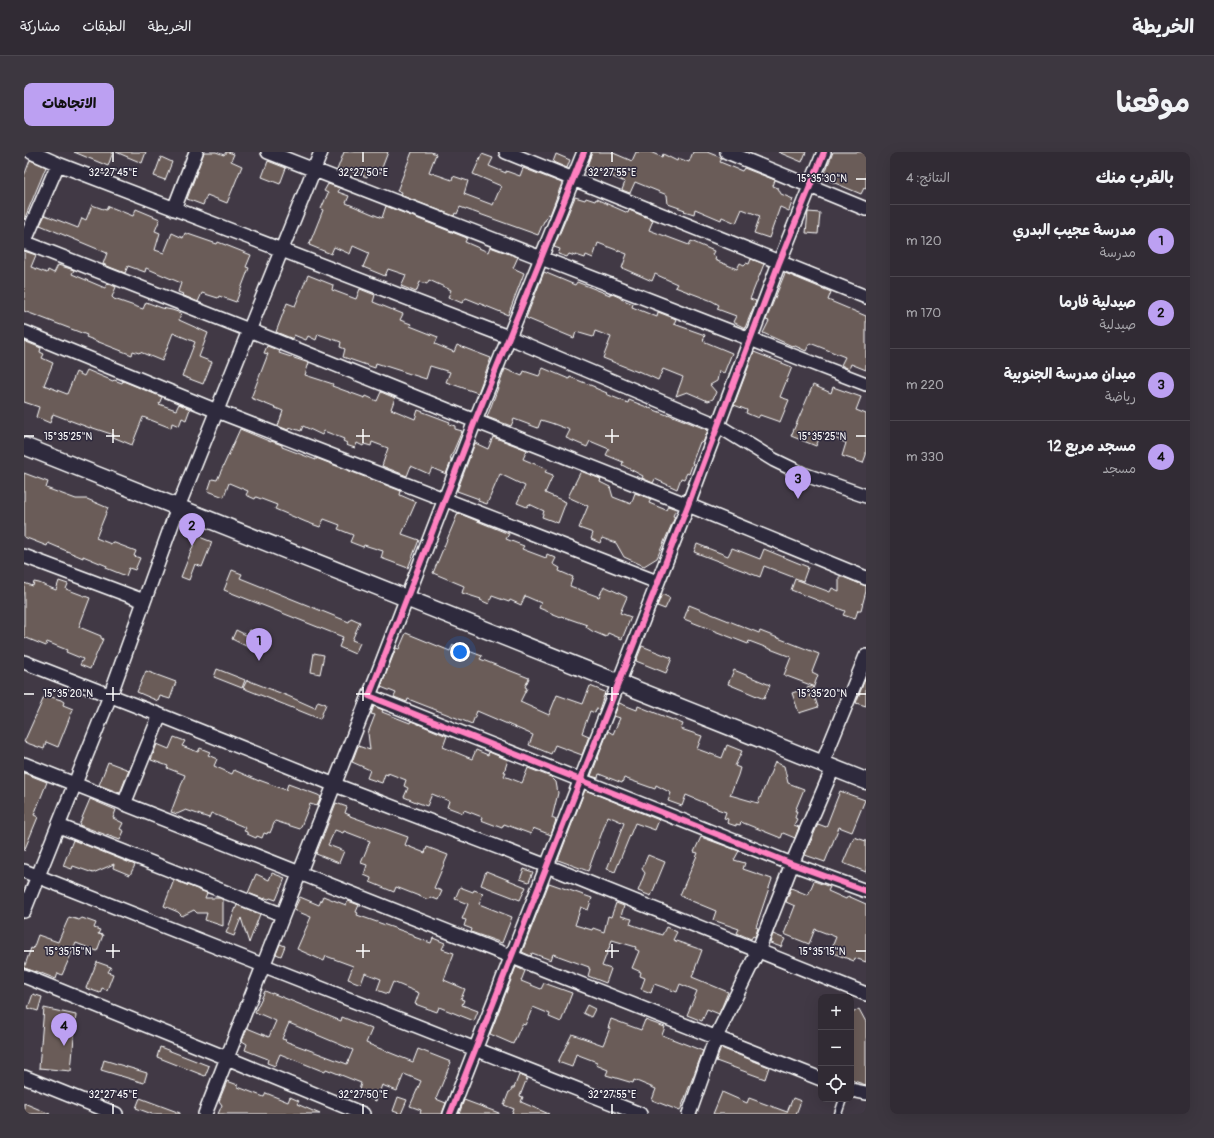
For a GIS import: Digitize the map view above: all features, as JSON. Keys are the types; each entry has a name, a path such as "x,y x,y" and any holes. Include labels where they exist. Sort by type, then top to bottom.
{"street":[{"path":"31,152 174,209 508,337 717,425 774,460 803,474 866,496"},
{"path":"174,209 196,152"},
{"path":"268,152 866,384"},
{"path":"24,911 110,696 178,507 320,152"},
{"path":"506,152 866,297"},
{"path":"205,1114 335,785 444,499 508,337 584,152"},
{"path":"727,152 866,209"},
{"path":"450,1114 688,504 750,339 824,152"},
{"path":"58,164 24,242 688,504 866,578"},
{"path":"24,332 216,411 657,582"},
{"path":"24,446 866,782"},
{"path":"24,556 144,602"},
{"path":"689,1114 716,1037 758,951 792,864 865,660"},
{"path":"24,662 335,785 547,866 866,994"},
{"path":"369,696 792,864 866,891"},
{"path":"124,804 160,715"},
{"path":"24,764 818,1078"},
{"path":"58,826 283,915"},
{"path":"24,871 640,1114"},
{"path":"24,976 363,1114"},
{"path":"24,1077 116,1114"},
{"path":"854,1091 866,1093"}],"lane":[{"path":"838,1114 842,1102"}],"building":[{"path":"74,152 113,152 108,166"},
{"path":"116,152 146,152 142,163"},
{"path":"204,152 216,152 224,155 226,152 234,154 231,161 242,166 227,203 207,195 203,205 187,199"},
{"path":"344,152 388,152 380,173 373,170 371,175 368,174 367,177 348,170 346,174 337,170"},
{"path":"412,152 431,152 436,154 429,172 452,180 453,176 468,181 464,194 493,205 501,186 473,174 482,154 493,158 489,166 506,173 506,171 520,176 523,168 562,183 550,215 548,214 538,235 460,207 457,214 455,213 454,216 400,195 401,192 397,191"},
{"path":"592,152 611,152 632,161 636,152 650,152 662,157 663,154 677,161 678,158 689,162 693,152 707,152 722,158 720,162 742,171 744,168 775,180 773,186 778,188 781,194 793,199 789,211 780,207 769,238 754,233 760,216 742,209 736,223 722,217 721,220 695,209 694,214 684,211 685,210 668,204 667,195 635,182 630,193 622,190 625,182 587,166"},
{"path":"778,152 806,152 802,162"},
{"path":"833,152 866,152 866,189 864,188 861,194 823,178"},
{"path":"556,154 570,160 567,168 553,162"},
{"path":"161,157 172,162 165,180 154,176"},
{"path":"30,160 46,167 24,220 24,176"},
{"path":"268,161 286,168 280,184 262,177"},
{"path":"328,184 340,188 338,192 349,196 346,203 382,218 386,206 467,238 465,242 488,252 490,247 518,257 513,268 524,273 508,315 466,298 462,303 448,297 451,290 429,280 427,284 420,282 416,292 401,286 406,275 388,269 385,276 363,267 369,253 353,246 350,254 334,247 331,254 309,245 323,210 321,209 328,193 324,191"},
{"path":"575,197 595,201 596,199 628,213 629,210 653,220 649,230 689,245 691,241 714,251 712,255 716,257 715,260 737,269 740,263 744,265 746,263 749,264 751,259 764,264 750,299 756,301 745,328 733,322 736,316 717,309 719,305 712,301 675,287 677,284 655,274 652,281 622,268 627,254 598,243 593,258 586,255 585,258 569,254 567,257 558,254 560,249 554,247"},
{"path":"92,205 106,210 108,206 133,216 136,209 160,219 155,231 160,233 155,250 164,253 172,233 183,238 185,233 217,244 218,242 251,255 246,267 249,268 236,302 219,296 218,298 202,293 198,302 178,292 181,283 146,268 145,272 128,266 125,273 112,268 103,264 107,253 40,225 45,215 78,228 82,218 86,220"},
{"path":"808,212 820,213 818,234 806,233"},
{"path":"24,251 36,255 31,267 47,273 48,270 54,273 58,265 74,270 72,274 105,288 107,283 116,287 112,297 114,299 143,309 146,302 181,313 179,320 208,333 199,357 212,362 203,384 182,376 195,342 173,333 162,361 140,352 133,351 132,355 86,337 87,335 24,311"},
{"path":"544,272 575,285 577,282 610,295 610,293 633,304 632,307 657,317 658,312 676,319 674,324 705,335 703,341 732,353 724,373 719,371 717,381 710,385 716,392 713,399 708,401 687,392 676,396 683,377 663,369 658,380 603,358 611,337 595,331 593,337 576,332 574,338 526,318"},
{"path":"785,273 831,292 828,300 866,316 866,370 851,364 849,369 841,365 845,357 810,343 806,351 763,333 769,321 766,320"},
{"path":"308,275 333,285 332,290 356,299 360,289 375,295 373,302 403,314 400,320 411,324 410,326 438,337 435,344 454,352 457,345 491,358 478,393 446,382 450,372 430,366 426,379 376,363 375,368 343,357 345,349 340,347 341,342 318,334 316,340 308,336 306,340 294,335 293,339 276,332 287,303 295,306"},
{"path":"24,341 41,348 40,352 44,354 42,358 53,363 44,385 67,394 76,372 84,376 87,370 113,381 122,383 123,381 162,397 159,404 176,410 179,404 190,409 186,420 182,418 179,426 172,423 171,428 143,417 132,445 113,437 114,435 53,414 50,423 36,417 39,407 24,402"},
{"path":"267,346 280,351 279,353 309,363 305,375 333,384 332,386 365,398 366,396 377,401 381,392 395,398 391,409 415,419 418,410 450,422 449,424 455,426 455,429 462,431 450,459 452,459 446,474 432,468 429,474 411,466 407,476 382,466 388,448 372,442 371,446 364,444 363,446 357,443 355,448 346,445 347,443 343,441 344,439 324,431 322,435 303,426 301,431 289,427 288,430 278,426 283,411 251,398 268,354 264,353"},
{"path":"754,352 792,367 780,397 789,400 780,422 760,415 758,418 746,413 747,410 734,405"},
{"path":"543,368 569,379 570,377 595,387 607,393 606,394 628,403 629,400 708,430 703,443 700,442 689,474 687,473 684,479 681,478 677,489 655,479 653,483 642,478 643,476 622,465 623,462 606,455 609,449 590,441 587,447 566,438 570,430 541,420 538,428 514,419 511,426 487,417 505,369 522,376 524,371 539,376"},
{"path":"813,385 831,393 833,387 861,397 856,410 866,414 866,455 863,463 842,456 846,443 822,433 816,446 791,436"},
{"path":"240,429 282,445 282,447 316,460 316,458 401,491 400,495 416,502 402,534 419,540 408,568 381,558 383,551 364,545 363,547 350,542 353,535 338,529 340,525 324,519 320,527 306,522 275,509 277,505 246,495 248,491 229,483 224,497 208,491 212,479 217,480"},
{"path":"493,437 527,450 523,459 547,469 545,472 553,475 545,493 566,502 558,523 542,517 544,511 529,504 527,507 517,503 525,486 500,474 487,504 478,501 479,499 457,491 475,443 488,449"},
{"path":"581,471 601,479 600,482 610,487 613,497 631,504 635,493 651,499 649,503 666,510 668,506 676,509 673,516 675,517 657,558 644,566 624,557 616,543 602,538 600,543 591,539 593,533 579,528 588,506 568,497"},
{"path":"24,473 48,482 46,488 76,499 87,499 108,508 96,538 136,551 134,556 140,558 135,570 129,568 126,576 83,556 83,558 48,543 47,546 24,537"},
{"path":"458,513 509,534 506,539 524,546 522,549 546,558 547,554 556,558 553,564 560,568 559,571 573,577 570,586 599,597 604,586 627,597 620,613 631,617 622,639 608,633 606,637 592,631 586,627 587,625 539,608 541,603 525,596 521,605 510,600 509,602 492,596 489,604 480,600 481,599 462,593 464,586 433,573"},
{"path":"197,536 212,542 202,567 195,564 189,580 181,577"},
{"path":"697,544 728,556 732,548 760,559 764,549 808,567 803,581 764,566 760,577 694,552"},
{"path":"232,570 242,574 240,578 349,622 351,618 360,622 352,640 360,643 355,654 339,647 343,637 224,590"},
{"path":"839,577 843,577 866,586 861,610 858,610 855,619 843,615 845,611 791,590 795,579 830,592 832,588 839,591"},
{"path":"59,581 68,584 66,589 90,598 79,627 101,636 103,639 90,669 80,665 83,659 66,652 67,650 47,642 46,646 24,637 24,583 33,586 34,582 39,583 56,590"},
{"path":"662,594 670,598 665,609 657,606"},
{"path":"689,605 759,633 760,631 819,654 812,672 818,675 810,697 814,695 818,707 799,713 792,693 813,686 784,675 791,657 749,641 748,644 684,619"},
{"path":"236,630 248,636 250,630 268,638 262,654 232,639"},
{"path":"406,633 450,651 453,645 482,656 480,659 529,678 525,687 527,688 520,702 549,715 557,695 583,704 590,686 605,692 599,710 596,709 595,713 590,711 582,733 589,736 582,755 555,745 551,754 529,745 533,735 477,711 472,724 408,699 407,702 394,697 396,693 381,687 396,648 399,649"},
{"path":"642,646 672,658 666,673 636,661"},
{"path":"314,653 324,655 320,674 311,672"},
{"path":"217,669 245,680 242,688 214,677"},
{"path":"734,670 770,685 764,699 728,684"},
{"path":"146,671 176,682 170,699 160,696 158,701 137,692"},
{"path":"866,679 866,706 856,703"},
{"path":"247,680 315,708 318,701 326,704 320,719 243,688"},
{"path":"45,695 61,700 64,702 63,705 73,709 58,747 46,742 44,749 24,742"},
{"path":"619,703 637,710 638,706 683,724 681,729 702,736 697,749 722,758 727,745 742,751 735,766 740,768 730,795 758,803 775,762 784,766 788,783 804,789 795,811 797,811 795,818 797,819 794,825 799,827 795,838 783,833 781,838 741,822 740,825 736,824 736,826 727,823 728,819 724,818 726,812 686,795 682,806 668,801 671,793 656,785 655,789 624,778 622,783 599,774 598,778 591,776 608,731 613,734 620,718 614,716"},
{"path":"374,706 383,710 382,712 410,723 411,721 447,736 443,747 472,759 476,750 488,755 489,752 508,760 504,776 522,783 528,768 551,777 556,782 558,793 552,818 556,820 551,835 533,828 531,834 504,824 502,828 481,820 482,817 464,810 463,813 447,807 449,801 432,794 427,806 416,802 404,797 408,788 404,786 406,780 388,773 388,775 385,774 382,783 367,778 370,770 352,762 358,746 370,750 368,733 375,715 371,714"},
{"path":"174,737 185,741 182,746 198,752 200,748 210,752 208,755 217,759 214,766 232,774 234,770 259,781 286,790 288,784 318,795 321,797 317,806 310,804 300,829 275,821 270,833 264,833 262,838 257,836 256,838 247,834 247,832 244,831 246,828 211,813 209,818 186,810 177,814 171,812 185,775 167,768 168,766 151,760 157,744 169,749"},
{"path":"108,762 129,770 120,793 99,785"},
{"path":"24,773 47,782 34,815 38,817 24,851"},
{"path":"585,790 659,820 655,830 635,823 615,872 607,869 624,823 608,816 588,871 558,860"},
{"path":"840,791 865,800 852,832 839,827 825,862 805,855 818,824 826,827"},
{"path":"90,799 116,810 113,818 123,823 120,829 124,831 120,840 79,825"},
{"path":"336,803 347,807 345,813 350,816 408,837 405,845 425,853 427,847 448,855 434,888 442,891 438,900 430,897 429,900 396,887 394,892 370,882 371,878 364,875 367,865 361,863 370,841 344,831 343,833 335,830 328,845 344,851 339,863 316,854"},
{"path":"701,837 739,851 734,860 745,863 743,869 772,879 756,927 758,928 755,937 753,936 751,939 737,933 739,929 713,920 716,911 680,895 698,853 694,852"},
{"path":"854,837 866,841 866,872 843,863"},
{"path":"73,840 135,865 130,875 113,868 114,864 93,873 73,866 72,869 63,866"},
{"path":"648,855 665,862 651,896 638,891 645,873 642,869"},
{"path":"524,869 533,872 529,882 520,879"},
{"path":"486,871 526,887 520,900 481,885"},
{"path":"272,873 285,878 276,900 270,898 264,899 248,893 256,874 269,880"},
{"path":"174,880 207,893 205,898 220,898 223,900 223,926 205,920 207,913 197,913 194,910 182,916 178,912 164,906"},
{"path":"814,881 830,887 828,891 846,899 848,896 866,904 866,962 855,958 854,961 830,952 836,937 815,929 809,944 784,934 795,906 786,902 791,888 808,895"},
{"path":"549,883 592,898 588,910 581,907 575,925 592,930 593,928 604,932 608,916 611,917 616,903 624,906 621,916 632,919 630,924 662,935 666,927 677,932 673,940 702,950 692,977 728,992 719,1014 707,1009 702,1021 687,1015 697,991 680,984 677,992 654,984 651,993 641,989 645,978 640,976 641,972 632,968 639,951 635,949 636,947 612,940 602,966 611,969 606,983 588,976 590,969 589,967 553,954 551,960 532,953 531,956 522,952"},
{"path":"460,887 473,892 474,890 483,893 479,904 512,917 502,943 471,932 472,929 464,926 466,920 462,919 468,904 455,899"},
{"path":"323,896 346,905 348,901 359,905 356,912 358,913 357,915 414,935 414,937 431,943 433,938 445,943 442,949 454,953 444,980 465,989 461,999 464,1000 462,1005 478,1011 474,1021 439,1007 437,1012 415,1004 419,993 393,982 388,994 377,990 381,979 365,973 361,984 348,979 353,966 326,956 324,961 297,949 311,917 294,910 300,897 319,905"},
{"path":"237,905 260,914 249,943 241,918 234,936 226,933"},
{"path":"69,917 79,920 82,918 96,923 94,928 100,930 98,934 103,935 97,951 76,943 62,975 58,973 56,979 24,968 31,948 33,949 38,935 58,942"},
{"path":"773,934 785,939 781,947 770,943"},
{"path":"280,944 285,946 281,956 276,954"},
{"path":"97,962 111,967 108,972 113,974 107,990 102,988 100,993 86,988"},
{"path":"516,967 525,971 521,981 541,989 544,983 572,993 561,1022 549,1017 550,1014 533,1007 525,1025 522,1024 513,1044 490,1034"},
{"path":"265,991 341,1021 342,1017 372,1029 366,1043 413,1062 418,1049 451,1062 436,1099 446,1103 442,1114 420,1114 421,1110 410,1106 421,1081 404,1074 397,1091 382,1085 376,1101 358,1094 361,1083 326,1069 325,1072 280,1054 275,1066 267,1063 268,1059 245,1050 247,1044 242,1041 247,1028 269,1037 276,1021 255,1012","holes":["289,1023 353,1050 347,1064 282,1039"]},
{"path":"33,994 42,997 38,1011 28,1008"},
{"path":"587,1005 595,1009 591,1017 583,1013"},
{"path":"44,1008 76,1015 71,1071 39,1068"},
{"path":"859,1009 866,1022 866,1085 854,1081 854,1012"},
{"path":"611,1019 641,1030 645,1020 665,1027 662,1035 703,1051 680,1111 652,1100 656,1089 634,1080 633,1083 606,1075 608,1070 596,1065 597,1062 576,1054 572,1067 558,1062 572,1034 603,1045 610,1028 608,1028"},
{"path":"160,1047 209,1066 205,1076 157,1057"},
{"path":"721,1048 769,1067 765,1079 716,1061"},
{"path":"104,1060 147,1073 144,1083 101,1070"},
{"path":"519,1075 527,1078 520,1096 523,1097 521,1102 549,1114 512,1114 514,1109 504,1105 509,1092 512,1088 514,1088"},
{"path":"227,1081 264,1097 266,1093 288,1102 290,1097 299,1101 297,1104 320,1114 218,1114 222,1105 219,1101"},
{"path":"722,1092 747,1103 749,1098 787,1112 793,1098 801,1101 796,1114 713,1114"},
{"path":"398,1097 407,1100 401,1114 393,1111"},
{"path":"140,1098 180,1114 152,1114 136,1108"},
{"path":"464,1100 499,1113 499,1114 459,1114"},
{"path":"24,1103 50,1114 24,1114"}],"cycle path":[{"path":"584,152 475,421 369,696 792,864 866,891"},
{"path":"450,1114 688,505 779,263 824,152"}],"place":[{"name":"ميدان مدرسة الجنوبية","path":"798,499"},
{"name":"صيدلية فارما","path":"192,546"},
{"name":"مدرسة عجيب البدري","path":"259,661"},
{"name":"مسجد مربع 12","path":"64,1046"}]}
